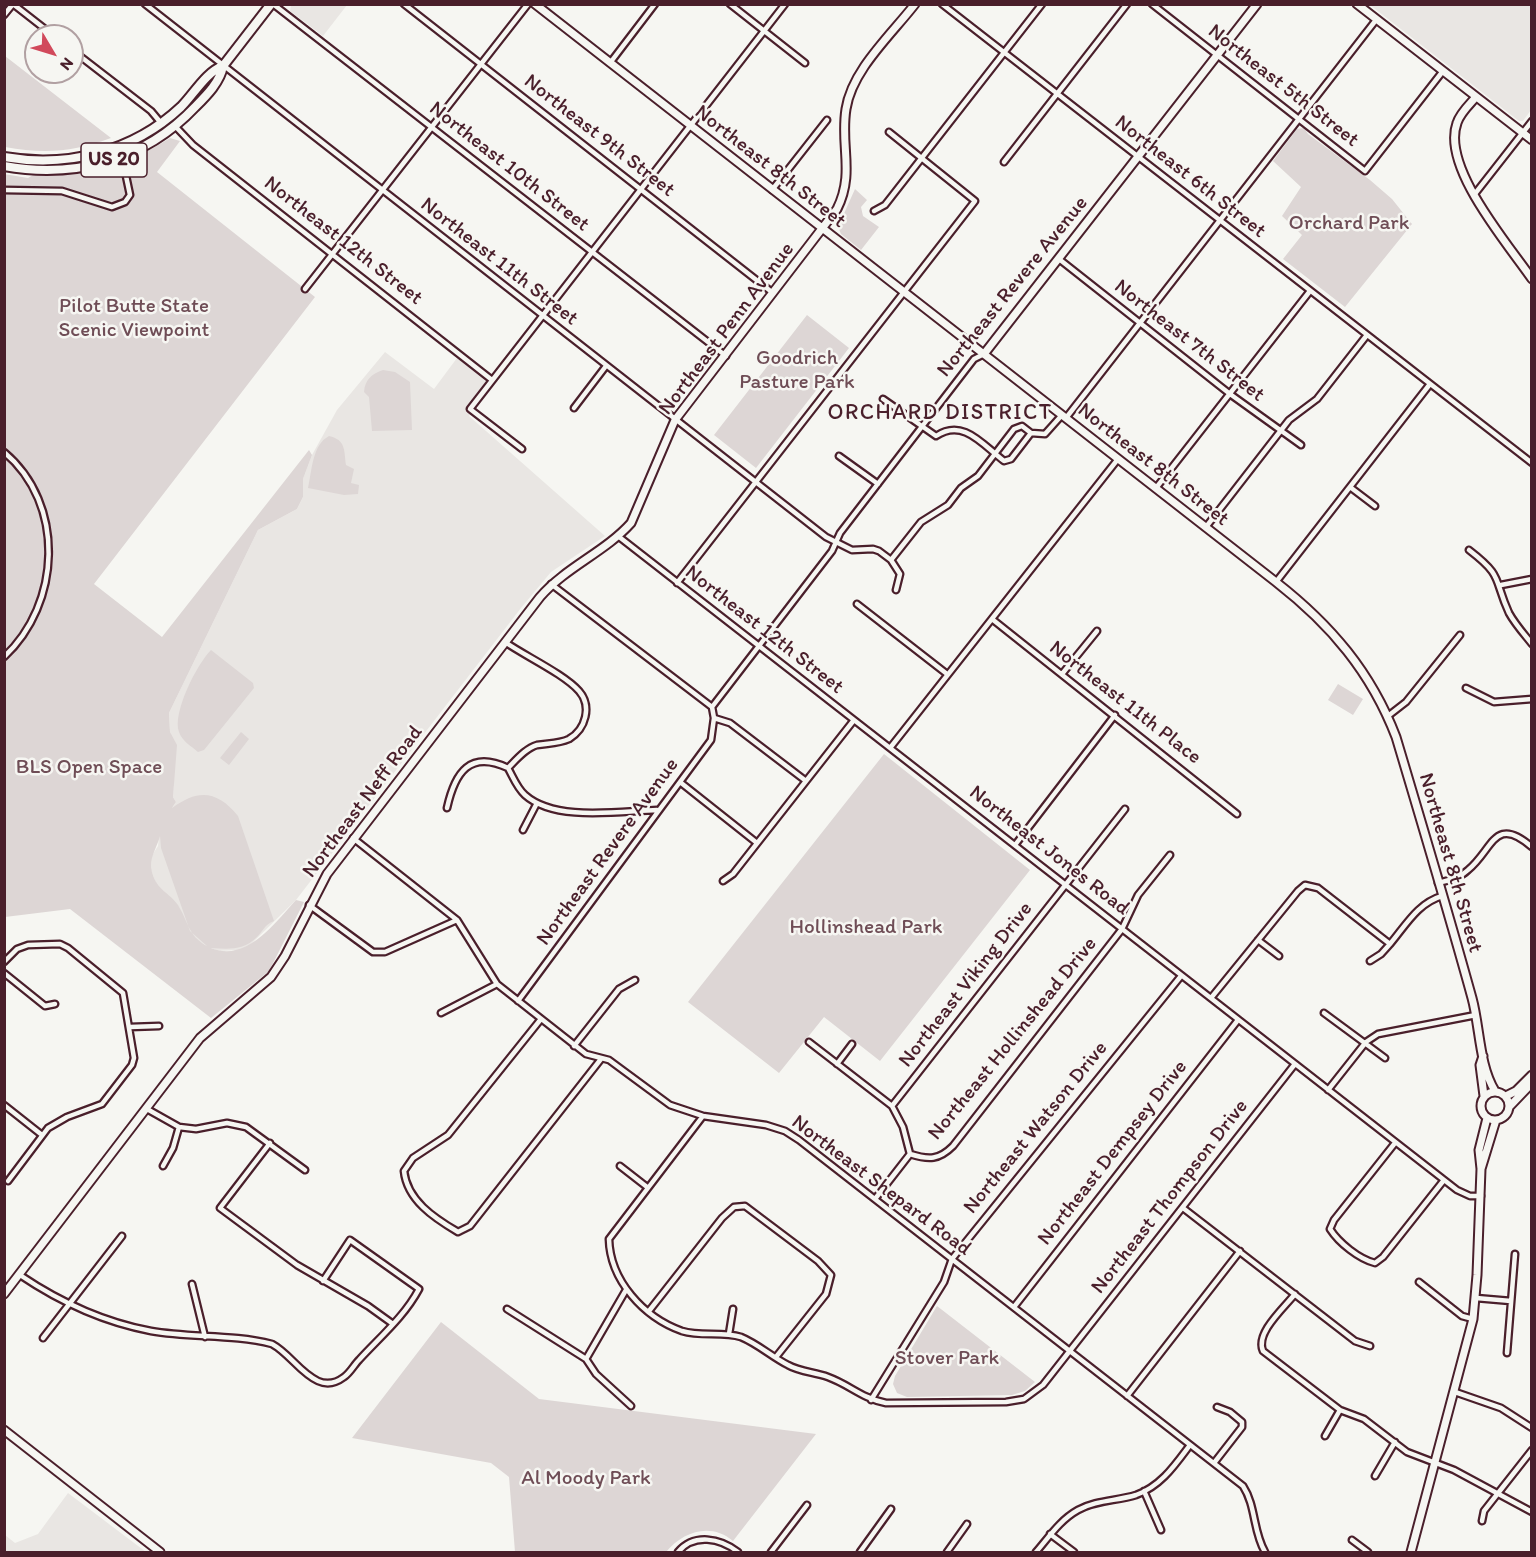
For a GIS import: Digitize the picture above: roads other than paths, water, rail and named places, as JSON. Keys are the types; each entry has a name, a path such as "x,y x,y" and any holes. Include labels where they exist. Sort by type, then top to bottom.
{"main road":[{"name":"US 20","path":"4,166 30,170 75,169 122,157 156,140 175,126 211,90 221,76 223,66 272,4"},
{"name":"Northeast 8th Street","path":"535,4 1276,582 1336,635 1365,672 1388,716 1476,1015 1489,1082 1495,1091"},
{"name":"Northeast Penn Avenue","path":"551,584 618,536 637,515 660,452 675,420 837,209 847,183 846,108 853,85 915,4"},
{"name":"Northeast Revere Avenue","path":"984,354 1257,4"},
{"path":"1357,4 1532,140"},
{"name":"US 20","path":"4,157 44,162 88,156 122,146 154,129 190,98 214,69 223,66"},
{"path":"1476,97 1462,113 1454,135 1459,164 1474,195 1532,279"},
{"path":"122,157 122,151 142,141 154,129"},
{"name":"Northeast Neff Road","path":"4,1294 200,1038 271,977 285,956 309,905 327,874 551,584"},
{"name":"Northeast 8th Street","path":"1483,1056 1480,1065 1484,1096"},
{"path":"1506,1096 1516,1091 1532,1075"},
{"path":"1509,1106 1532,1083"},
{"path":"1411,1552 1473,1319 1482,1168 1479,1150 1486,1118 1480,1108 1484,1096 1495,1091 1506,1096 1509,1106 1507,1114 1496,1120 1486,1118"},
{"path":"1482,1168 1496,1120"},
{"path":"4,1430 160,1552"}],"street":[{"path":"4,15 13,4 39,24"},
{"name":"Northeast 11th Street","path":"145,4 382,192 826,537 857,551 873,549 891,560"},
{"name":"Northeast 10th Street","path":"272,4 726,356"},
{"name":"Northeast 9th Street","path":"404,4 774,293"},
{"path":"305,289 528,4"},
{"path":"610,63 655,4"},
{"path":"730,4 805,63"},
{"path":"522,449 470,408 785,4"},
{"name":"Northeast 6th Street","path":"942,4 1532,463"},
{"path":"874,211 885,205 1042,4"},
{"path":"1004,162 1127,4"},
{"name":"Northeast 5th Street","path":"1152,4 1365,171 1443,71"},
{"path":"896,590 900,574 891,560 921,522 948,505 961,488 978,476 994,453 1018,426 1031,433 1045,434 1064,417 1376,20"},
{"path":"84,59 151,111 161,123"},
{"path":"772,189 827,120"},
{"path":"1474,195 1532,121"},
{"name":"Northeast 12th Street","path":"175,126 193,145 492,380"},
{"path":"676,583 975,201 889,132"},
{"path":"4,190 62,191 104,206 119,205 125,202 130,195 122,157"},
{"name":"Northeast 7th Street","path":"1059,259 1230,394 1301,445"},
{"path":"1156,488 1310,291"},
{"path":"1206,527 1289,420 1317,399 1367,335"},
{"name":"Northeast Revere Avenue","path":"712,707 832,551 836,540 921,426 974,359 984,354"},
{"path":"574,408 606,366"},
{"path":"1276,582 1430,384"},
{"path":"883,399 936,436 951,428 960,429 1004,461 1011,459 1031,433"},
{"path":"4,452 20,467 34,488 45,525 49,566 42,603 30,626 4,657"},
{"path":"839,456 878,484"},
{"path":"890,748 1118,459"},
{"path":"1350,487 1375,506"},
{"name":"Northeast 12th Street","path":"618,536 890,748"},
{"path":"1469,550 1491,567 1501,585 1513,620 1532,644"},
{"path":"1501,585 1532,579"},
{"path":"551,584 712,707 714,718 730,723 806,781"},
{"path":"857,604 947,674"},
{"name":"Northeast 11th Place","path":"992,619 1237,814"},
{"path":"1062,674 1096,631"},
{"path":"1388,716 1406,702 1460,635"},
{"path":"505,642 568,682 580,692 586,705 586,717 576,734 567,740 529,749 508,768"},
{"path":"1466,688 1494,702 1532,699"},
{"path":"1015,845 1115,715"},
{"name":"Northeast Revere Avenue","path":"518,1001 567,937 657,810 711,741 714,718"},
{"path":"723,880 733,874 854,720"},
{"name":"Northeast Jones Road","path":"890,748 1395,1143 1464,1194 1481,1196"},
{"path":"447,808 451,791 460,773 472,763 485,760 508,768 524,795 559,812 657,810"},
{"path":"680,782 757,843"},
{"path":"523,830 537,803"},
{"name":"Northeast Viking Drive","path":"892,1106 1125,808"},
{"path":"1438,883 1469,870 1499,835 1509,833 1519,836 1532,847"},
{"name":"Northeast Shepard Road","path":"353,838 457,920 497,984 574,1046 586,1054 617,1065 670,1105 703,1116 766,1125 786,1131 1071,1351 1243,1486 1248,1494 1258,1540 1265,1552"},
{"name":"Northeast Hollinshead Drive","path":"875,1199 910,1154 926,1159 935,1158 953,1146 1122,929 1138,895 1170,855"},
{"path":"1210,998 1298,891 1308,885 1322,890 1390,944"},
{"path":"1370,961 1381,954 1421,906 1428,900 1442,896"},
{"path":"309,905 373,952 385,952 457,920"},
{"path":"1258,940 1279,956"},
{"path":"4,962 17,949 28,945 51,943 68,948 118,987 123,993 130,1027 132,1065 102,1104 67,1117 42,1134 8,1181"},
{"path":"4,974 45,1006 55,1004"},
{"name":"Northeast Watson Drive","path":"871,1400 944,1282 952,1259 1181,976"},
{"path":"574,1046 619,989 635,980"},
{"path":"441,1013 497,984"},
{"path":"1324,1012 1385,1058"},
{"path":"1328,1090 1366,1042 1387,1030 1476,1015"},
{"path":"541,1019 448,1135 413,1158 404,1171 406,1185 412,1197 447,1226 458,1232 470,1226 600,1059"},
{"name":"Northeast Dempsey Drive","path":"1014,1307 1238,1020"},
{"path":"130,1027 159,1026"},
{"path":"809,1042 892,1106 903,1127 910,1154"},
{"path":"837,1064 852,1044"},
{"name":"Northeast Thompson Drive","path":"871,1400 886,1403 1006,1402 1024,1400 1036,1393 1295,1064"},
{"path":"4,1105 42,1134"},
{"path":"147,1109 179,1128 196,1129 234,1124 246,1127 305,1170"},
{"path":"703,1116 647,1186 609,1239 614,1265 626,1290 650,1311 682,1331 729,1334 742,1338 794,1368 829,1377 871,1400"},
{"path":"163,1166 173,1149 179,1128"},
{"path":"270,1143 220,1208 297,1265 368,1306 393,1324"},
{"path":"1395,1143 1334,1220 1330,1229 1335,1236 1366,1260 1375,1263 1383,1257 1444,1180"},
{"path":"620,1166 647,1186"},
{"path":"650,1311 722,1218 734,1207 746,1206 819,1261 831,1275 826,1294 776,1357"},
{"path":"1183,1208 1355,1341 1370,1346"},
{"path":"43,1338 122,1236"},
{"path":"20,1275 68,1304 101,1318 152,1331 272,1344 282,1349 308,1375 320,1382 333,1383 346,1376 412,1302 418,1289 350,1240 322,1281"},
{"path":"1127,1396 1240,1251"},
{"path":"1507,1353 1515,1254"},
{"path":"1419,1282 1462,1316 1473,1319"},
{"path":"192,1284 205,1336"},
{"path":"586,1359 626,1290"},
{"path":"1295,1294 1262,1336 1260,1345 1267,1355 1340,1410 1364,1419 1417,1457 1454,1470 1532,1512"},
{"path":"1476,1298 1511,1301"},
{"path":"507,1309 586,1359 596,1374 631,1406"},
{"path":"729,1334 732,1309"},
{"path":"1455,1392 1501,1408 1532,1428"},
{"path":"1214,1463 1242,1427 1242,1422 1230,1412 1217,1407"},
{"path":"1325,1436 1340,1410"},
{"path":"1375,1476 1395,1442"},
{"path":"1036,1552 1066,1518 1090,1504 1144,1491 1164,1477 1190,1445"},
{"path":"1482,1521 1484,1511 1532,1450"},
{"path":"1144,1491 1161,1530"},
{"path":"771,1552 807,1505"},
{"path":"860,1552 891,1509"},
{"path":"947,1552 967,1524"},
{"path":"1050,1534 1074,1552"},
{"path":"678,1552 694,1541 707,1539 728,1545 738,1552"},
{"path":"1352,1540 1368,1552"}],"district":[{"name":"ORCHARD DISTRICT","path":"940,413"}],"park label":[{"name":"Orchard Park","path":"1349,224"},
{"name":"Pilot Butte State Scenic Viewpoint","path":"134,319"},
{"name":"Goodrich Pasture Park","path":"797,371"},
{"name":"BLS Open Space","path":"89,768"},
{"name":"Hollinshead Park","path":"866,928"},
{"name":"Stover Park","path":"947,1359"},
{"name":"Al Moody Park","path":"586,1479"}]}
